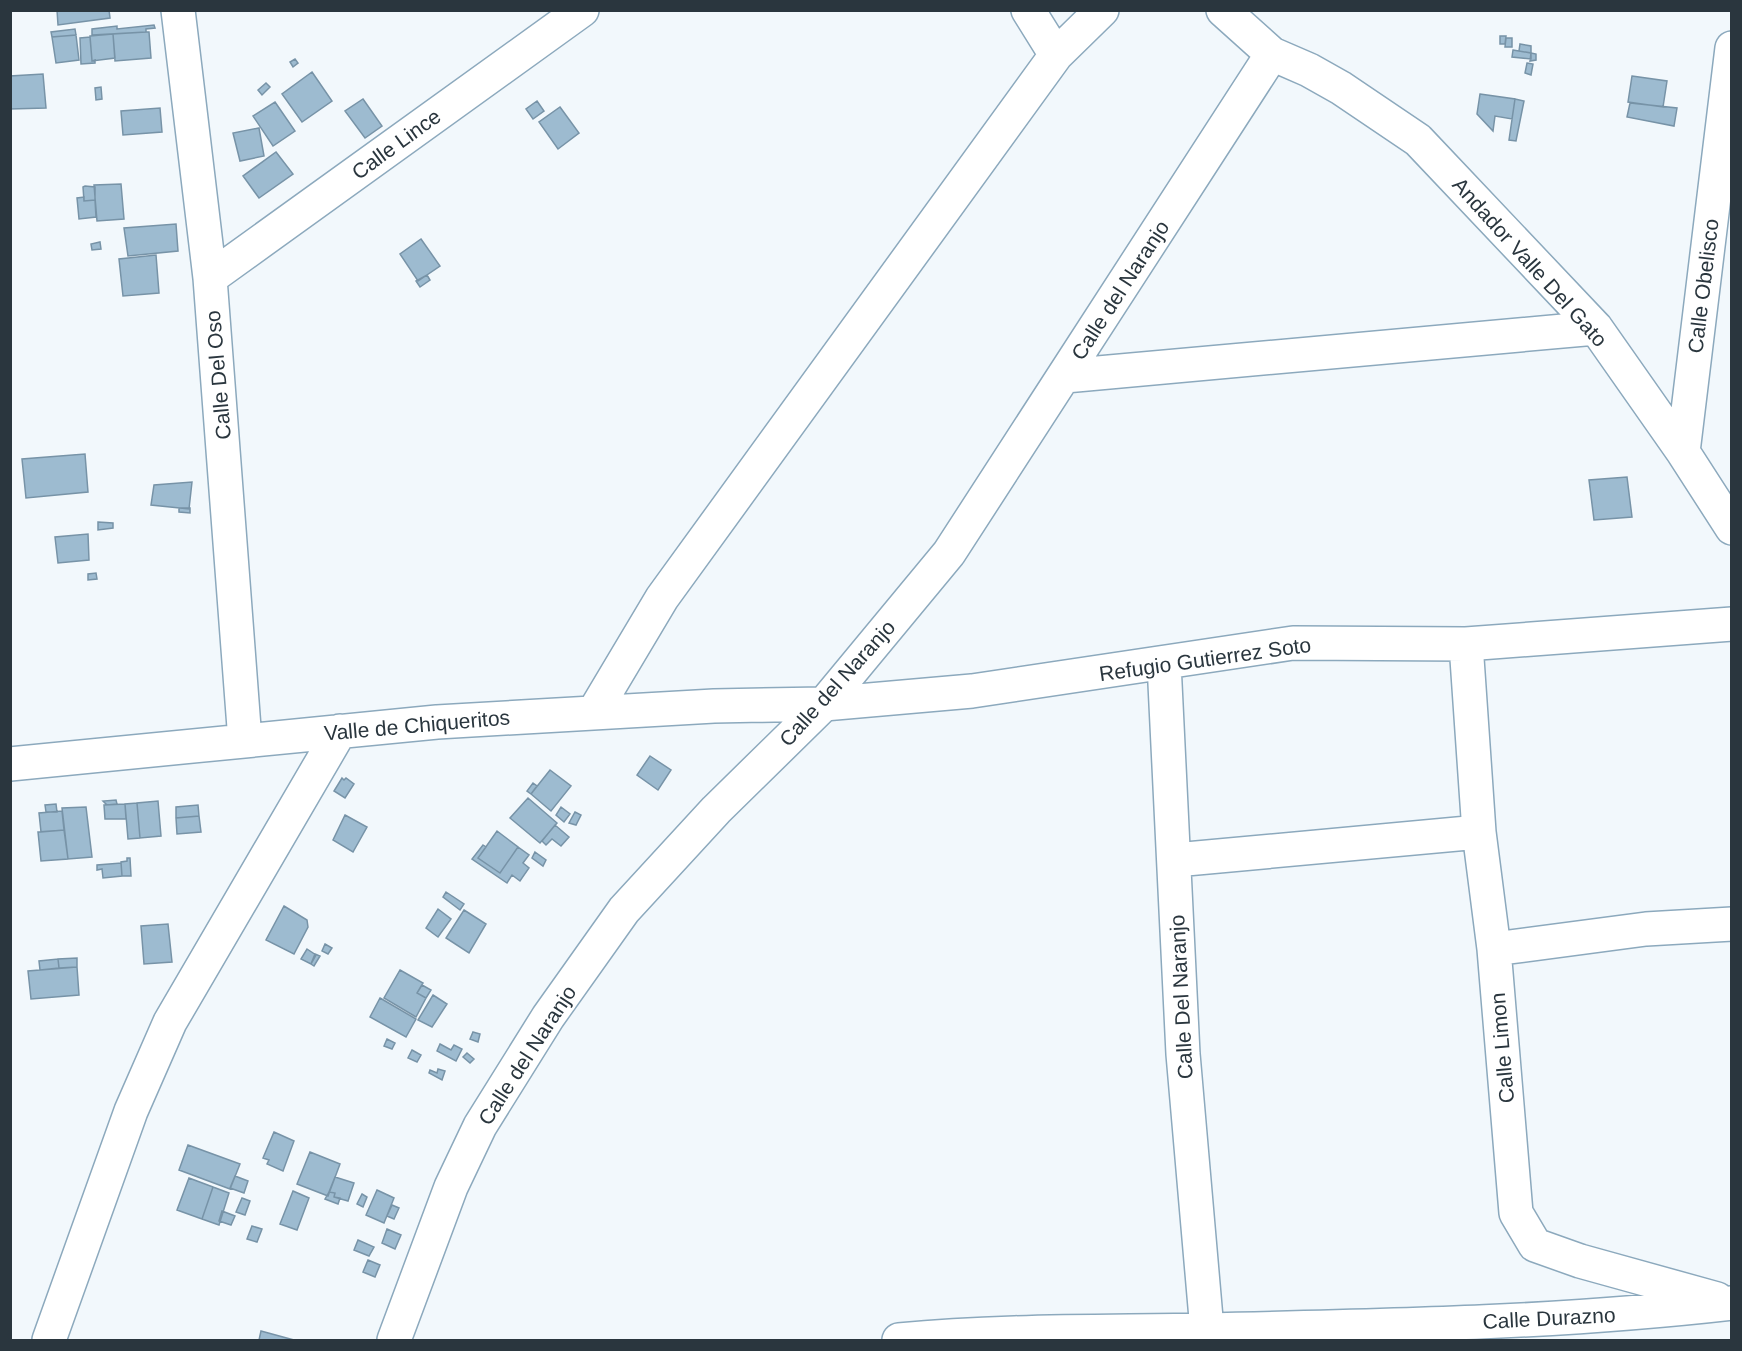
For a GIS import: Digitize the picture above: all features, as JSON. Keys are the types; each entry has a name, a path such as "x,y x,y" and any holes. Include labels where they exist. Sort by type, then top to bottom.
{"street":[{"name":"Calle Del Oso","path":"178,10 210,278 245,741"},
{"name":"Calle Lince","path":"210,278 582,10"},
{"path":"1028,10 1056,55"},
{"path":"594,712 662,598 1056,55 1102,10"},
{"name":"Andador Valle Del Gato","path":"1222,10 1272,54 1309,70 1341,88 1418,140 1596,328 1683,452 1731,528"},
{"name":"Calle Obelisco","path":"1683,452 1731,48"},
{"name":"Calle del Naranjo","path":"394,1341 451,1187 480,1126 548,1017 624,910 716,810 824,704 949,554 1272,54"},
{"path":"1065,376 1596,328"},
{"name":"Refugio Gutierrez Soto","path":"824,704 972,691 1293,643 1466,644 1731,624"},
{"name":"Calle Limon","path":"1466,644 1479,832 1494,949 1516,1213 1535,1245 1580,1261 1731,1303"},
{"name":"Calle Del Naranjo","path":"1164,663 1183,1054 1207,1330"},
{"name":"Valle de Chiqueritos","path":"10,764 437,722 714,706 824,704"},
{"path":"49,1341 130,1111 170,1022 340,731"},
{"path":"1174,860 1479,832"},
{"path":"1494,949 1646,928 1731,924"},
{"name":"Calle Durazno","path":"899,1341 963,1337 1478,1322 1663,1311 1731,1303"}],"building":[{"path":"57,10 109,10 110,18 58,25"},
{"path":"154,25 155,28 146,29 146,32 92,35 92,29"},
{"path":"75,29 76,35 52,37 51,32"},
{"path":"149,32 151,58 115,61 113,34"},
{"path":"113,34 115,58 92,61 90,36"},
{"path":"76,35 79,60 56,63 52,37"},
{"path":"1500,36 1506,36 1505,44 1500,44"},
{"path":"90,37 92,61 95,60 95,63 81,64 80,38"},
{"path":"1506,38 1512,38 1512,47 1505,47"},
{"path":"1520,44 1531,46 1531,53 1519,51"},
{"path":"1513,50 1531,53 1531,59 1512,57"},
{"path":"1531,53 1536,54 1536,60 1530,61"},
{"path":"295,59 298,63 293,67 290,62"},
{"path":"1527,63 1533,64 1531,75 1525,73"},
{"path":"312,72 332,101 302,122 282,94"},
{"path":"43,74 46,108 10,109 10,76"},
{"path":"1632,76 1667,81 1663,107 1628,102"},
{"path":"266,83 270,87 262,95 258,90"},
{"path":"101,87 102,99 96,100 95,88"},
{"path":"1480,94 1515,99 1512,119 1495,116 1493,131 1477,114"},
{"path":"363,99 382,126 365,138 345,111"},
{"path":"1515,99 1524,101 1516,141 1509,140"},
{"path":"537,101 544,111 533,119 526,109"},
{"path":"275,102 295,131 273,146 253,116"},
{"path":"1630,103 1677,108 1674,126 1627,117"},
{"path":"560,107 579,133 558,149 539,122"},
{"path":"160,108 162,132 123,135 121,111"},
{"path":"259,128 264,156 240,161 233,133"},
{"path":"276,152 293,174 259,198 243,176"},
{"path":"121,184 124,219 97,221 94,185"},
{"path":"83,187 95,187 95,200 84,201"},
{"path":"84,197 84,201 95,200 96,217 79,219 77,198"},
{"path":"176,224 178,251 128,256 124,228"},
{"path":"421,239 440,266 418,281 400,254"},
{"path":"100,242 101,249 92,250 91,244"},
{"path":"156,255 159,293 123,296 119,259"},
{"path":"427,275 430,280 420,287 416,281"},
{"path":"85,454 88,492 26,498 22,459"},
{"path":"1627,477 1632,517 1594,520 1589,480"},
{"path":"192,482 189,509 151,505 154,485"},
{"path":"179,508 190,508 190,513 179,512"},
{"path":"98,522 113,523 113,528 98,530"},
{"path":"88,534 89,560 58,563 55,537"},
{"path":"96,573 97,579 88,580 88,574"},
{"path":"650,756 671,770 658,790 637,775"},
{"path":"550,770 571,786 551,811 531,794"},
{"path":"342,778 354,784 345,798 334,791"},
{"path":"533,783 537,786 531,794 527,791"},
{"path":"528,798 557,823 540,843 510,818"},
{"path":"116,800 117,804 107,805 103,801"},
{"path":"158,801 161,836 140,838 137,803"},
{"path":"137,803 140,838 128,839 125,804"},
{"path":"56,804 57,812 46,812 45,805"},
{"path":"125,804 126,819 105,819 104,805"},
{"path":"198,805 199,816 176,818 176,807"},
{"path":"86,807 92,857 68,859 62,808"},
{"path":"561,807 570,814 564,822 556,815"},
{"path":"62,811 64,830 41,832 39,813"},
{"path":"575,812 581,815 576,825 569,823"},
{"path":"345,815 367,827 353,852 333,840"},
{"path":"199,816 201,832 177,834 176,818"},
{"path":"555,825 569,837 561,846 552,839 546,845 542,841"},
{"path":"64,830 68,859 41,861 38,832"},
{"path":"497,831 518,847 500,873 478,858"},
{"path":"483,845 486,847 478,858 500,873 518,847 529,855 523,863 529,868 520,881 512,875 507,883 472,859"},
{"path":"535,852 546,860 543,866 532,858"},
{"path":"127,858 130,858 131,876 122,876 121,862 127,861"},
{"path":"121,863 122,876 103,878 102,869 97,870 97,865"},
{"path":"446,892 464,904 460,910 443,897"},
{"path":"284,906 307,920 308,927 294,954 266,940"},
{"path":"438,909 451,919 438,937 426,928"},
{"path":"464,910 486,924 469,953 446,938"},
{"path":"168,924 172,962 144,964 141,926"},
{"path":"325,944 332,948 328,954 322,951"},
{"path":"307,949 316,955 311,964 301,959"},
{"path":"315,954 320,956 314,966 311,964"},
{"path":"77,958 77,967 59,968 58,959"},
{"path":"58,959 59,968 40,970 39,961"},
{"path":"77,967 79,995 31,999 28,971"},
{"path":"400,970 423,983 417,993 426,998 416,1017 384,998"},
{"path":"422,985 431,990 426,998 417,993"},
{"path":"433,995 447,1004 432,1027 418,1020"},
{"path":"380,998 416,1019 406,1037 370,1017"},
{"path":"473,1032 480,1034 478,1042 470,1039"},
{"path":"387,1039 395,1043 392,1049 384,1046"},
{"path":"440,1044 451,1050 454,1045 462,1049 456,1061 437,1051"},
{"path":"412,1050 421,1055 417,1062 408,1058"},
{"path":"467,1053 474,1059 470,1063 463,1057"},
{"path":"438,1069 445,1071 442,1080 429,1073 430,1070 437,1073"},
{"path":"274,1132 294,1141 283,1171 267,1164 269,1160 263,1158"},
{"path":"188,1145 240,1164 230,1189 179,1170"},
{"path":"310,1152 340,1164 328,1196 297,1184"},
{"path":"235,1176 248,1181 244,1193 230,1188"},
{"path":"335,1177 354,1183 348,1201 334,1197 335,1193 329,1192"},
{"path":"189,1178 213,1187 202,1219 177,1210"},
{"path":"213,1187 229,1193 219,1225 202,1219"},
{"path":"377,1190 394,1198 384,1223 366,1215"},
{"path":"293,1191 309,1198 297,1230 280,1224"},
{"path":"329,1192 335,1193 334,1197 340,1198 338,1204 325,1199"},
{"path":"362,1194 367,1197 363,1207 357,1204"},
{"path":"242,1198 250,1201 245,1215 236,1212"},
{"path":"392,1205 399,1208 394,1219 387,1216"},
{"path":"222,1211 235,1216 231,1225 219,1221"},
{"path":"252,1226 262,1229 257,1242 247,1239"},
{"path":"387,1229 401,1235 395,1249 382,1243"},
{"path":"358,1240 374,1247 369,1256 354,1250"},
{"path":"368,1260 380,1265 375,1277 363,1272"},
{"path":"261,1331 294,1340 259,1340"}]}
